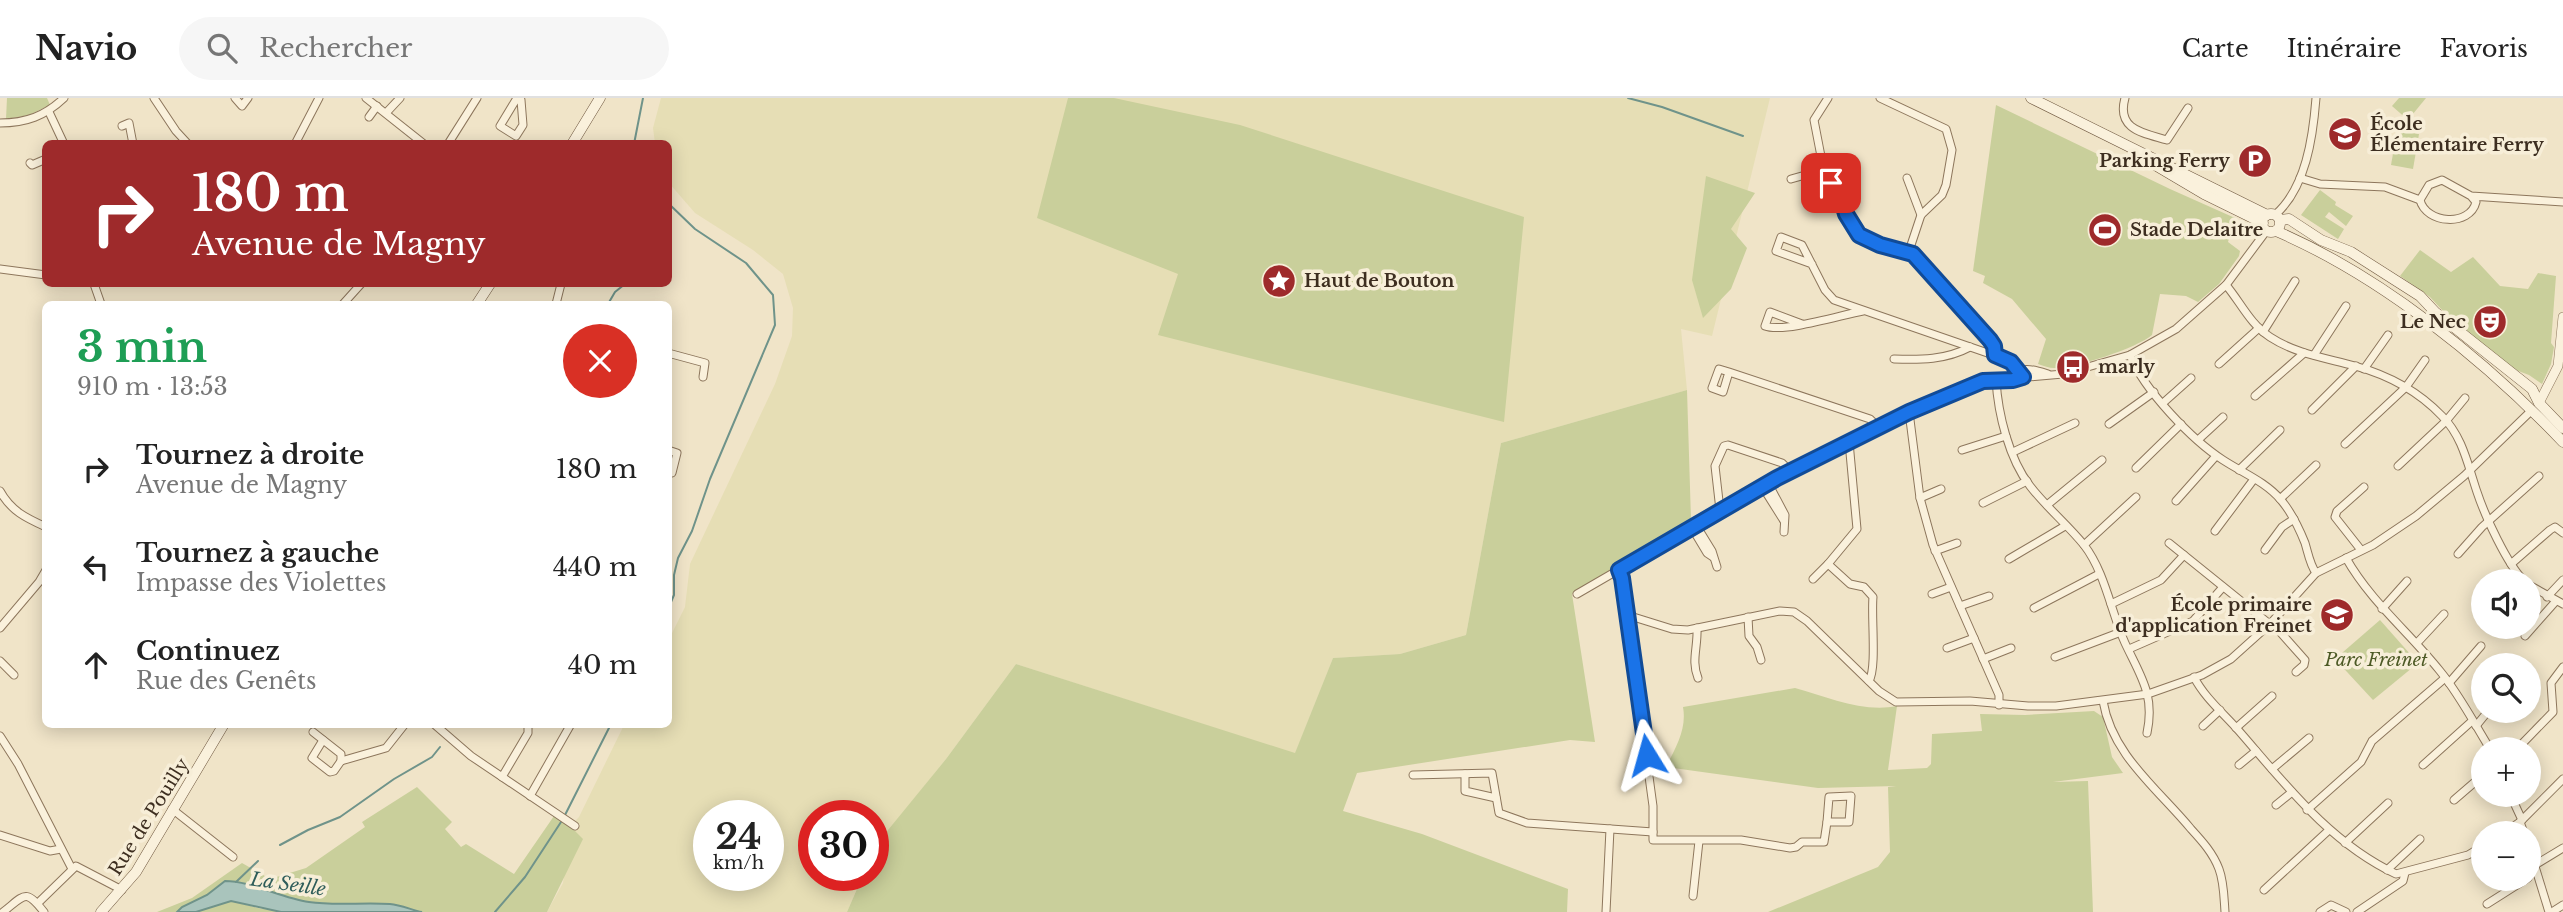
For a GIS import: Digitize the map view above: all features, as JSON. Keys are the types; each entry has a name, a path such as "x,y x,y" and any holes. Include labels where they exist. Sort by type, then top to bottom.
{"main road":[{"path":"574,140 600,98"},
{"path":"2031,98 2271,222 2390,296 2458,345 2563,428"},
{"path":"2271,222 2289,219 2321,240 2351,252 2420,296 2435,312 2532,389 2535,407 2563,442"},
{"name":"Rue de Pouilly","path":"101,912 122,890 144,860 222,728"}],"street":[{"path":"0,123 27,121 49,112 64,98"},
{"path":"154,98 184,140"},
{"path":"235,98 242,106 248,98"},
{"path":"297,140 319,98"},
{"path":"366,98 419,140"},
{"path":"386,113 400,98"},
{"path":"451,140 477,98"},
{"path":"517,98 521,100 523,123 516,136 500,124 517,98"},
{"path":"1828,98 1814,120 1827,180 1838,187 1846,214 1859,235 1880,245 1913,254"},
{"path":"1880,98 1946,129 1952,150 1946,185 1941,195 1921,215 1911,245 1913,254 1990,340 1995,355"},
{"path":"2125,98 2123,108 2127,123 2134,130 2167,140 2188,108"},
{"path":"1577,594 1765,484 1909,412 1983,381 2013,380 2021,374 2056,375 2130,355 2176,329 2225,285 2292,194 2300,178 2311,137 2316,98"},
{"path":"369,117 377,106"},
{"path":"49,112 62,140"},
{"path":"122,126 129,123 132,140"},
{"path":"30,163 32,165 42,161"},
{"path":"1791,179 1823,170"},
{"path":"1907,178 1921,215"},
{"path":"2300,178 2320,184 2385,187 2420,200 2423,208 2433,215 2454,219 2464,218 2472,212 2476,202 2471,195"},
{"path":"2420,200 2429,185 2442,180 2471,195 2563,202"},
{"path":"1812,264 1776,251 1781,237 1802,244 1829,296 1840,303 1995,355 2005,359 2021,374"},
{"path":"0,269 42,274"},
{"path":"2219,364 2261,330 2295,281"},
{"path":"2225,285 2243,312 2261,330 2304,353 2360,368 2406,387 2446,421 2460,444 2478,495 2513,567 2550,530 2555,527 2563,533"},
{"path":"346,301 358,287"},
{"path":"2314,355 2346,306"},
{"path":"1802,324 1864,310"},
{"path":"1628,615 1672,629 1697,628 1784,610 1799,614 1887,698 1900,703 1970,701 1999,705 2056,706 2148,694 2212,670 2231,659 2270,624 2316,573 2390,534 2471,470 2535,407 2554,376 2562,341 2563,317"},
{"path":"2312,410 2360,368 2388,335"},
{"path":"1894,359 1920,360 1952,354 1970,347"},
{"path":"2255,396 2304,353"},
{"path":"672,354 705,363 703,377"},
{"path":"2130,355 2154,392 2181,424 2216,456 2254,479 2280,499 2294,519 2316,573"},
{"path":"2345,444 2406,387 2425,360"},
{"path":"1729,372 1870,419 1878,427"},
{"path":"2163,402 2191,378"},
{"path":"1996,380 2007,436 2027,481 2084,545 2099,574 2148,694 2151,714 2147,733"},
{"path":"2109,424 2154,392"},
{"path":"2398,466 2446,421 2465,398"},
{"path":"1909,412 1920,498 1935,551 1999,695 1999,705"},
{"path":"2198,440 2223,417"},
{"path":"2013,452 2075,423"},
{"path":"2136,468 2181,424"},
{"path":"2239,470 2280,430"},
{"path":"1962,450 2007,436"},
{"path":"1813,579 1857,529 1849,442"},
{"path":"1720,510 1714,466 1724,446 1728,445 1782,464 1790,471"},
{"path":"672,451 677,453 672,473"},
{"path":"2176,501 2216,456"},
{"path":"2047,505 2102,460"},
{"path":"2280,499 2316,465"},
{"path":"2458,554 2490,520 2539,476"},
{"path":"2215,531 2254,479"},
{"path":"1983,503 2027,481"},
{"path":"1765,484 1784,522 1784,532"},
{"path":"2361,550 2335,517 2337,511 2364,487"},
{"path":"1920,498 1941,489"},
{"path":"0,491 7,503 18,513 42,525"},
{"path":"2084,545 2136,497"},
{"path":"2265,550 2283,527 2294,519"},
{"path":"1694,526 1717,567"},
{"path":"2009,559 2065,526"},
{"path":"1935,551 1957,543"},
{"path":"2169,543 2273,624 2305,660 2304,665 2295,672"},
{"path":"2111,604 2161,580 2184,555"},
{"path":"2346,558 2363,587 2417,643 2447,680 2471,718"},
{"path":"1828,564 1850,584 1864,587 1872,597 1873,668 1869,681"},
{"path":"1619,570 1628,615 1648,765 1653,806 1653,841 1741,840 1790,848 1802,842 1824,842 1829,797 1851,796 1849,821 1827,822"},
{"path":"2034,608 2099,574"},
{"path":"0,628 42,577"},
{"path":"2547,597 2563,580"},
{"path":"2382,609 2407,581"},
{"path":"1932,594 1951,587"},
{"path":"2129,649 2193,621 2223,587"},
{"path":"2541,593 2559,602 2541,620"},
{"path":"1960,606 1989,596"},
{"path":"2417,643 2444,614"},
{"path":"1748,617 1749,636 1761,660"},
{"path":"1697,628 1698,646 1694,666 1698,678"},
{"path":"2055,657 2121,632"},
{"path":"1947,648 1974,638"},
{"path":"2307,810 2361,762 2372,741 2447,680 2482,646"},
{"path":"1983,659 2011,649"},
{"path":"0,661 14,675"},
{"path":"2529,737 2553,712 2551,683 2563,667"},
{"path":"2194,677 2307,810 2329,831 2373,863 2396,874 2471,853"},
{"path":"2236,728 2272,696"},
{"path":"2103,701 2105,714 2124,755 2212,855 2223,881 2225,912"},
{"path":"2203,726 2220,710"},
{"path":"2423,765 2474,723 2483,737"},
{"path":"341,761 386,748 402,728"},
{"path":"439,728 471,756 573,825"},
{"path":"502,777 528,733 528,728"},
{"path":"530,796 569,728"},
{"path":"313,732 341,754 341,761 334,771 330,772 314,762 313,754 323,740"},
{"path":"0,736 18,764 68,859 75,867 122,890"},
{"path":"2272,769 2309,738"},
{"path":"2239,765 2256,751"},
{"path":"1413,775 1492,773 1499,813 1527,823 1653,832"},
{"path":"1465,774 1465,791 1496,798"},
{"path":"2515,807 2521,821 2563,779"},
{"path":"2454,800 2471,785"},
{"path":"2276,806 2292,792"},
{"path":"2345,843 2388,803"},
{"path":"172,809 233,857"},
{"path":"1606,912 1610,829"},
{"path":"2264,890 2329,831"},
{"path":"0,835 68,859"},
{"path":"2387,870 2420,839"},
{"path":"1693,896 1699,841"},
{"path":"2541,865 2563,848"},
{"path":"50,851 61,849"},
{"path":"38,904 75,867"},
{"path":"2357,912 2403,881 2405,873"},
{"path":"2541,883 2551,912 2563,905"},
{"path":"2487,904 2508,891"},
{"path":"3,912 22,897 33,898 44,912"},
{"path":"2320,912 2332,905 2347,912"}],"shaded area":[{"path":"661,98 1770,98 1712,336 1681,329 1687,390 1501,443 1466,635 1400,654 1333,658 1295,754 1016,664 946,759 889,830 889,800 798,800 798,891 856,891 847,912 547,912 563,883 570,826 579,817 623,728 672,728 672,633 685,607 690,564 775,384 792,336 793,308 783,274 753,250 695,213 672,186 672,140 655,140 653,128"}],"green space":[{"path":"7,98 47,98 50,105 29,115 6,119"},
{"path":"1068,98 1114,98 1240,125 1524,217 1504,422 1158,335 1178,274 1037,218"},
{"path":"2399,98 2426,98 2408,120 2392,106"},
{"name":"Stade Delaitre","path":"1996,105 2235,218 2228,242 2240,251 2239,256 2219,284 2198,302 2186,296 2160,294 2152,335 2144,340 2076,365 2054,368 2038,364 2046,339 2012,299 1983,283 1985,276 1973,271"},
{"path":"2397,131 2419,134 2413,169 2391,165"},
{"path":"1706,176 1755,193 1731,229 1747,248 1731,289 1703,318 1692,280"},
{"path":"2320,190 2336,202 2335,205 2353,216 2346,226 2329,212 2325,217 2344,229 2338,239 2301,215"},
{"path":"2420,250 2451,272 2473,257 2500,286 2528,289 2538,273 2556,276 2551,343 2554,347 2551,364 2542,384 2513,369 2430,297 2400,276"},
{"path":"1687,390 1691,520 1572,594 1595,742 1570,740 1357,773 1343,811 1422,834 1568,889 1567,912 847,912 856,891 889,891 889,829 946,759 1016,664 1295,753 1333,658 1400,654 1466,635 1501,443"},
{"name":"Parc Freinet","path":"2380,620 2418,663 2373,700 2335,659"},
{"path":"1795,688 1858,706 1897,706 1888,770 1927,768 1931,764 1932,734 1982,731 1980,714 2025,715 2094,711 2103,717 2112,757 2123,773 2053,782 2088,781 2093,912 1768,912 1878,867 1890,852 1888,787 1896,786 1818,788 1666,767 1682,730 1683,707"},
{"path":"417,787 452,822 445,829 461,847 466,844 514,874 554,816 570,826 583,839 547,912 415,912 391,904 342,905 232,893 178,912 157,912 192,898 242,863 270,879 306,868 365,827 362,822"},
{"path":"231,901 262,909 367,912 196,912"}],"water":[{"path":"225,881 309,902 390,904 422,912 281,912 231,901 196,912 177,912"}],"waterway":[{"path":"635,140 643,98"},
{"path":"1628,98 1662,107 1743,136"},
{"path":"672,207 695,229 746,263 773,295 775,325 710,479 692,531 678,558 672,600"},
{"path":"610,301 621,287"},
{"path":"564,817 609,728"},
{"path":"280,845 340,817 394,779 432,757 440,747"},
{"path":"495,912 525,877 561,822"},
{"name":"La Seille","path":"236,882 258,861"}],"place":[{"name":"École Élémentaire Ferry","path":"2345,134"},
{"name":"Parking Ferry","path":"2255,161"},
{"name":"Stade Delaitre","path":"2105,230"},
{"name":"Haut de Bouton","path":"1279,281"},
{"name":"Le Nec","path":"2490,322"},
{"name":"marly","path":"2073,367"},
{"name":"École primaire d'application Freinet","path":"2337,615"}],"route":[{"path":"1647,755 1619,570 1777,478 1909,412 1983,381 2023,377 2011,362 1995,355 1990,340 1913,254 1880,245 1859,235 1846,214 1838,187 1831,183"}]}
